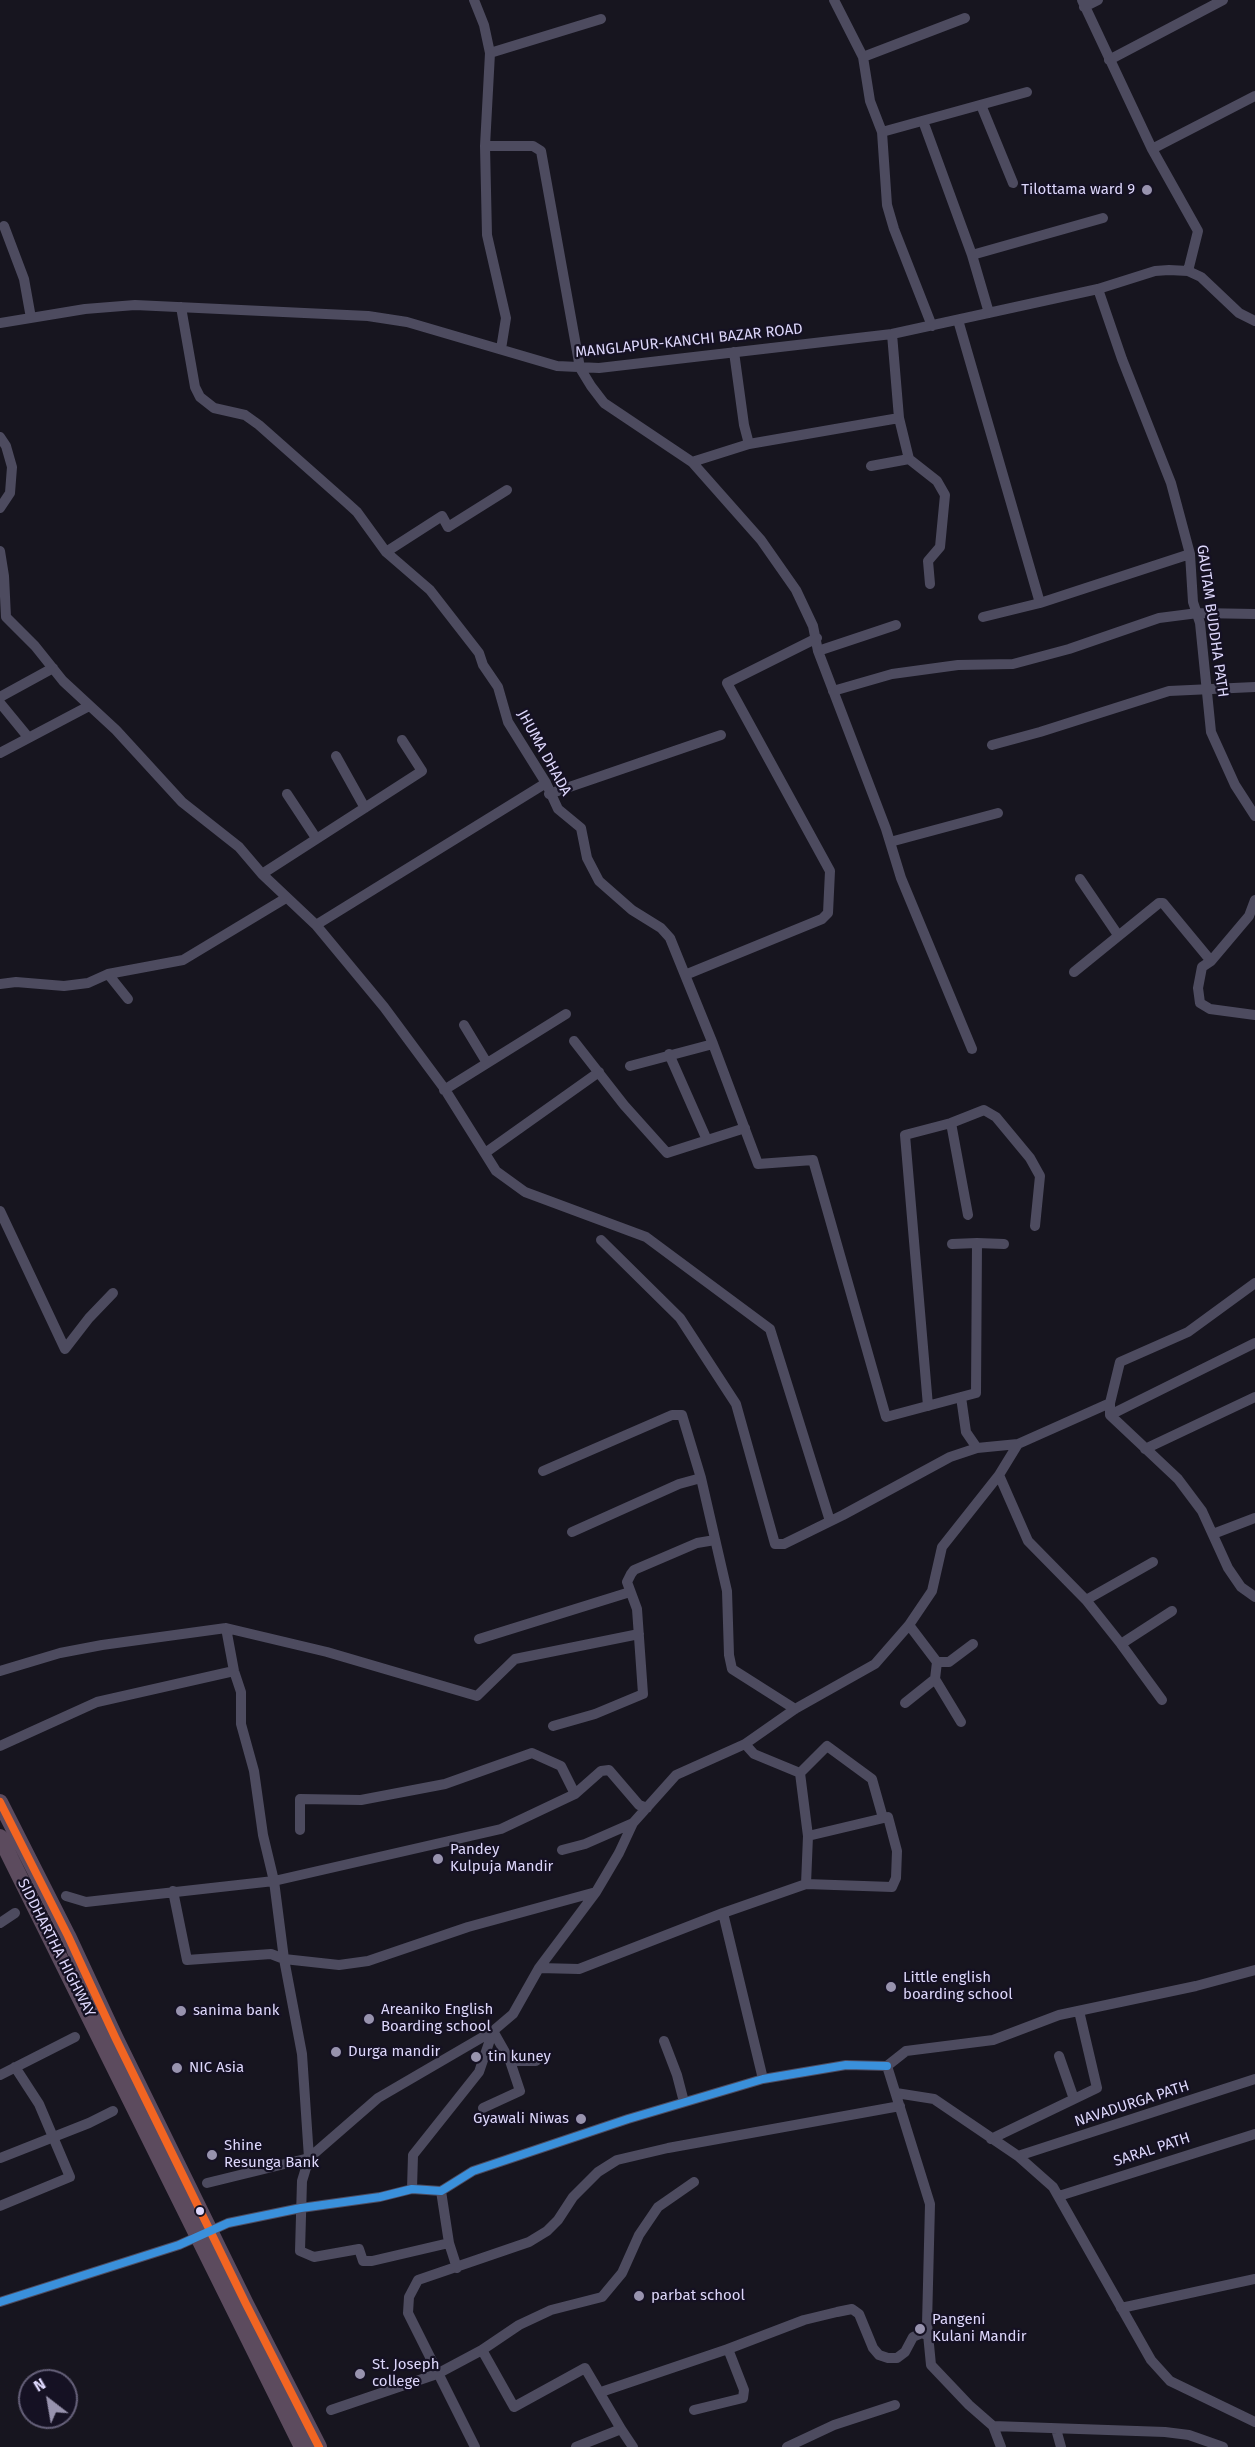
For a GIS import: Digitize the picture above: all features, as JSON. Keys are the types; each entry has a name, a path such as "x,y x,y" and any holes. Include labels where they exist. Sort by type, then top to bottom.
{"highway":[{"name":"SIDDHARTHA HIGHWAY","path":"0,1802 68,1936 302,2447"},
{"name":"SIDDHARTHA HIGHWAY","path":"0,1837 204,2232 319,2447"}],"street":[{"path":"474,0 484,25 490,53 485,146 487,235 506,318 501,349"},
{"path":"834,0 863,57 870,100 882,132 888,206 894,229 932,326"},
{"path":"1098,0 1083,4 1152,149 1198,231 1188,272 1201,277 1239,313 1255,321"},
{"path":"1109,60 1223,0"},
{"path":"863,57 965,18"},
{"path":"490,53 601,19"},
{"path":"882,132 1027,92"},
{"path":"1152,149 1255,96"},
{"path":"981,105 1013,183"},
{"path":"923,121 972,255 988,314"},
{"path":"485,146 533,147 541,151 580,368 604,403 692,462 771,553 796,590 816,638 818,651 890,842 901,878 972,1049"},
{"path":"972,255 1104,218"},
{"path":"4,226 24,279 31,318"},
{"name":"MANGLAPUR-KANCHI BAZAR ROAD","path":"0,323 135,305 386,318 407,322 557,366 580,368 892,334 1098,289 1155,271 1188,272"},
{"name":"GAUTAM BUDDHA PATH","path":"1098,289 1122,359 1171,483 1190,554 1193,602 1198,614 1211,732 1235,785 1255,816"},
{"name":"JHUMA DHADA","path":"181,307 195,387 200,397 214,408 245,415 259,425 357,512 386,552 430,590 479,653 483,665 498,687 507,722 558,809 581,828 587,858 599,881 632,910 661,928 670,938 758,1164 813,1160 886,1418 928,1406"},
{"path":"958,320 1040,603"},
{"path":"892,334 899,418 909,459 937,481 945,495 940,547 928,561 930,584"},
{"path":"734,352 744,425 749,444"},
{"path":"692,462 749,444 899,418"},
{"path":"0,437 6,446 12,467 10,494 0,508"},
{"path":"871,466 909,459"},
{"path":"386,552 442,516 448,527 507,489"},
{"path":"0,551 6,617 182,801 239,847 262,874 316,925 384,1007 444,1090 496,1171 525,1192 646,1238 770,1329 830,1521"},
{"path":"982,617 1040,603 1190,554"},
{"path":"833,691 892,674 958,665 1013,664 1069,649 1159,618 1198,614 1255,614"},
{"path":"818,651 896,625"},
{"path":"685,975 822,919 828,913 830,871 727,683 816,638"},
{"path":"0,697 53,668"},
{"path":"992,745 1169,691 1255,687"},
{"path":"0,703 28,737"},
{"path":"0,753 89,706"},
{"path":"316,925 548,789 721,735"},
{"path":"262,874 422,771 402,740"},
{"path":"336,756 365,807"},
{"path":"287,794 316,838"},
{"path":"890,842 998,813"},
{"path":"1080,879 1118,935"},
{"path":"0,984 16,982 64,986 88,983 108,974 183,960 286,898"},
{"path":"1255,900 1249,916 1211,961 1202,968 1198,988 1200,1003 1210,1009 1255,1015"},
{"path":"1074,972 1156,904 1163,903 1211,961"},
{"path":"108,974 128,999"},
{"path":"444,1090 566,1014"},
{"path":"464,1025 487,1063"},
{"path":"574,1041 667,1153 745,1128"},
{"path":"630,1066 713,1044"},
{"path":"669,1054 707,1140"},
{"path":"484,1153 599,1072"},
{"path":"977,1243 976,1393 928,1406 905,1135 951,1123 984,1110 996,1117 1030,1158 1040,1176 1035,1226"},
{"path":"951,1123 968,1215"},
{"path":"0,1210 65,1349 89,1318 113,1293"},
{"path":"601,1240 680,1318 736,1404 775,1544 784,1544 950,1457 977,1448 1018,1444 1110,1403"},
{"path":"952,1244 1004,1244"},
{"path":"1255,1283 1188,1332 1120,1362 1110,1403 1110,1416 1178,1479 1202,1511 1228,1568 1240,1587 1255,1597"},
{"path":"1110,1416 1255,1343"},
{"path":"961,1397 966,1432 977,1448"},
{"path":"1145,1449 1255,1398"},
{"path":"543,1471 672,1415 682,1415 701,1478 727,1591 729,1655 732,1669 795,1709"},
{"path":"207,2183 309,2158 378,2098 493,2031 513,2014 539,1968 596,1892 619,1853 633,1823 676,1775 745,1744 795,1709 875,1664 909,1625 932,1592 942,1547 999,1475 1018,1444"},
{"path":"999,1475 1028,1541 1086,1600 1162,1700"},
{"path":"572,1532 679,1484 701,1478"},
{"path":"1214,1534 1255,1518"},
{"path":"553,1726 595,1714 643,1694 638,1609 627,1582 634,1570 697,1543 715,1540"},
{"path":"1086,1600 1153,1562"},
{"path":"479,1639 630,1592"},
{"path":"1121,1644 1172,1611"},
{"path":"909,1625 937,1662 935,1679 961,1722"},
{"path":"0,1671 51,1655 102,1645 226,1628 327,1652 477,1696 515,1659 639,1634"},
{"path":"226,1628 234,1671 241,1692 241,1724 254,1771 263,1835 274,1881 284,1959 302,2054 309,2158 302,2181 300,2251 307,2256 314,2257 359,2249 363,2261 372,2261 449,2243"},
{"path":"937,1662 949,1662 973,1644"},
{"path":"0,1746 97,1702 234,1671"},
{"path":"905,1703 935,1679"},
{"path":"745,1744 754,1754 800,1773"},
{"path":"800,1773 827,1746 872,1779 883,1818"},
{"path":"300,1830 300,1799 361,1800 445,1784 532,1753 561,1766 575,1794"},
{"path":"66,1896 86,1902 274,1881 501,1829 575,1794 601,1771 609,1770 639,1804 647,1808"},
{"path":"800,1773 808,1836 806,1884"},
{"path":"539,1968 579,1969 723,1913 806,1884 892,1887 896,1878 897,1851 888,1817 808,1836"},
{"path":"562,1850 585,1844 633,1823"},
{"path":"173,1891 187,1960 270,1954 284,1959 339,1965 368,1961 468,1927 596,1892"},
{"path":"0,1923 15,1913"},
{"path":"723,1913 763,2079"},
{"path":"0,2302 179,2245 228,2223 301,2208 380,2197 412,2189 441,2191 473,2171 628,2119 763,2079 846,2065 887,2066 906,2051 993,2040 1059,2015 1196,1986 1255,1970"},
{"path":"991,2139 1097,2088 1078,2011"},
{"path":"483,2109 520,2091 510,2061 493,2031"},
{"path":"412,2189 413,2156 479,2073 493,2031"},
{"path":"0,2075 75,2037"},
{"path":"664,2041 684,2102"},
{"path":"1059,2056 1074,2099"},
{"path":"510,2061 536,2061"},
{"path":"887,2066 930,2204 927,2335 931,2365 969,2405 993,2426 1001,2447"},
{"path":"0,2206 69,2180 55,2137 39,2104 15,2067"},
{"name":"NAVADURGA PATH","path":"1018,2156 1255,2079"},
{"path":"896,2093 934,2099 1018,2156 1053,2187 1151,2360 1170,2381 1255,2422"},
{"path":"474,2447 408,2313 409,2297 418,2280 529,2242 558,2220 573,2197 598,2172 616,2160 668,2148 900,2106"},
{"path":"0,2158 113,2111"},
{"name":"SARAL PATH","path":"1059,2196 1255,2134"},
{"path":"331,2410 437,2374 519,2325 551,2310 602,2297 622,2273 639,2235 658,2207 694,2182"},
{"path":"441,2191 449,2243 457,2268"},
{"path":"1121,2308 1255,2279"},
{"path":"601,2392 728,2349 804,2320 852,2309 859,2314 873,2348 879,2355 897,2358 904,2352 913,2337 927,2335"},
{"path":"482,2349 514,2407 585,2368 633,2447"},
{"path":"694,2410 743,2398 744,2390 728,2349"},
{"path":"787,2447 834,2425 895,2405"},
{"path":"993,2426 1189,2435 1223,2447"},
{"path":"576,2447 621,2429"},
{"path":"1056,2429 1061,2447"}],"transit line":[{"path":"0,1802 68,1936 246,2304 319,2447"},
{"path":"0,2302 179,2245 228,2223 301,2208 380,2197 412,2189 441,2191 473,2171 628,2119 763,2079 846,2065 887,2066"}],"place":[{"name":"Tilottama ward 9","path":"1147,190"},
{"name":"Pandey Kulpuja Mandir","path":"438,1859"},
{"name":"Little english boarding school","path":"891,1987"},
{"name":"sanima bank","path":"181,2011"},
{"name":"Areaniko English Boarding school","path":"369,2019"},
{"name":"Durga mandir","path":"336,2052"},
{"name":"tin kuney","path":"476,2057"},
{"name":"NIC Asia","path":"177,2068"},
{"name":"Gyawali Niwas","path":"581,2119"},
{"name":"Shine Resunga Bank","path":"212,2155"},
{"name":"parbat school","path":"639,2296"},
{"name":"Pangeni Kulani Mandir","path":"920,2329"},
{"name":"St. Joseph college","path":"360,2374"}]}
